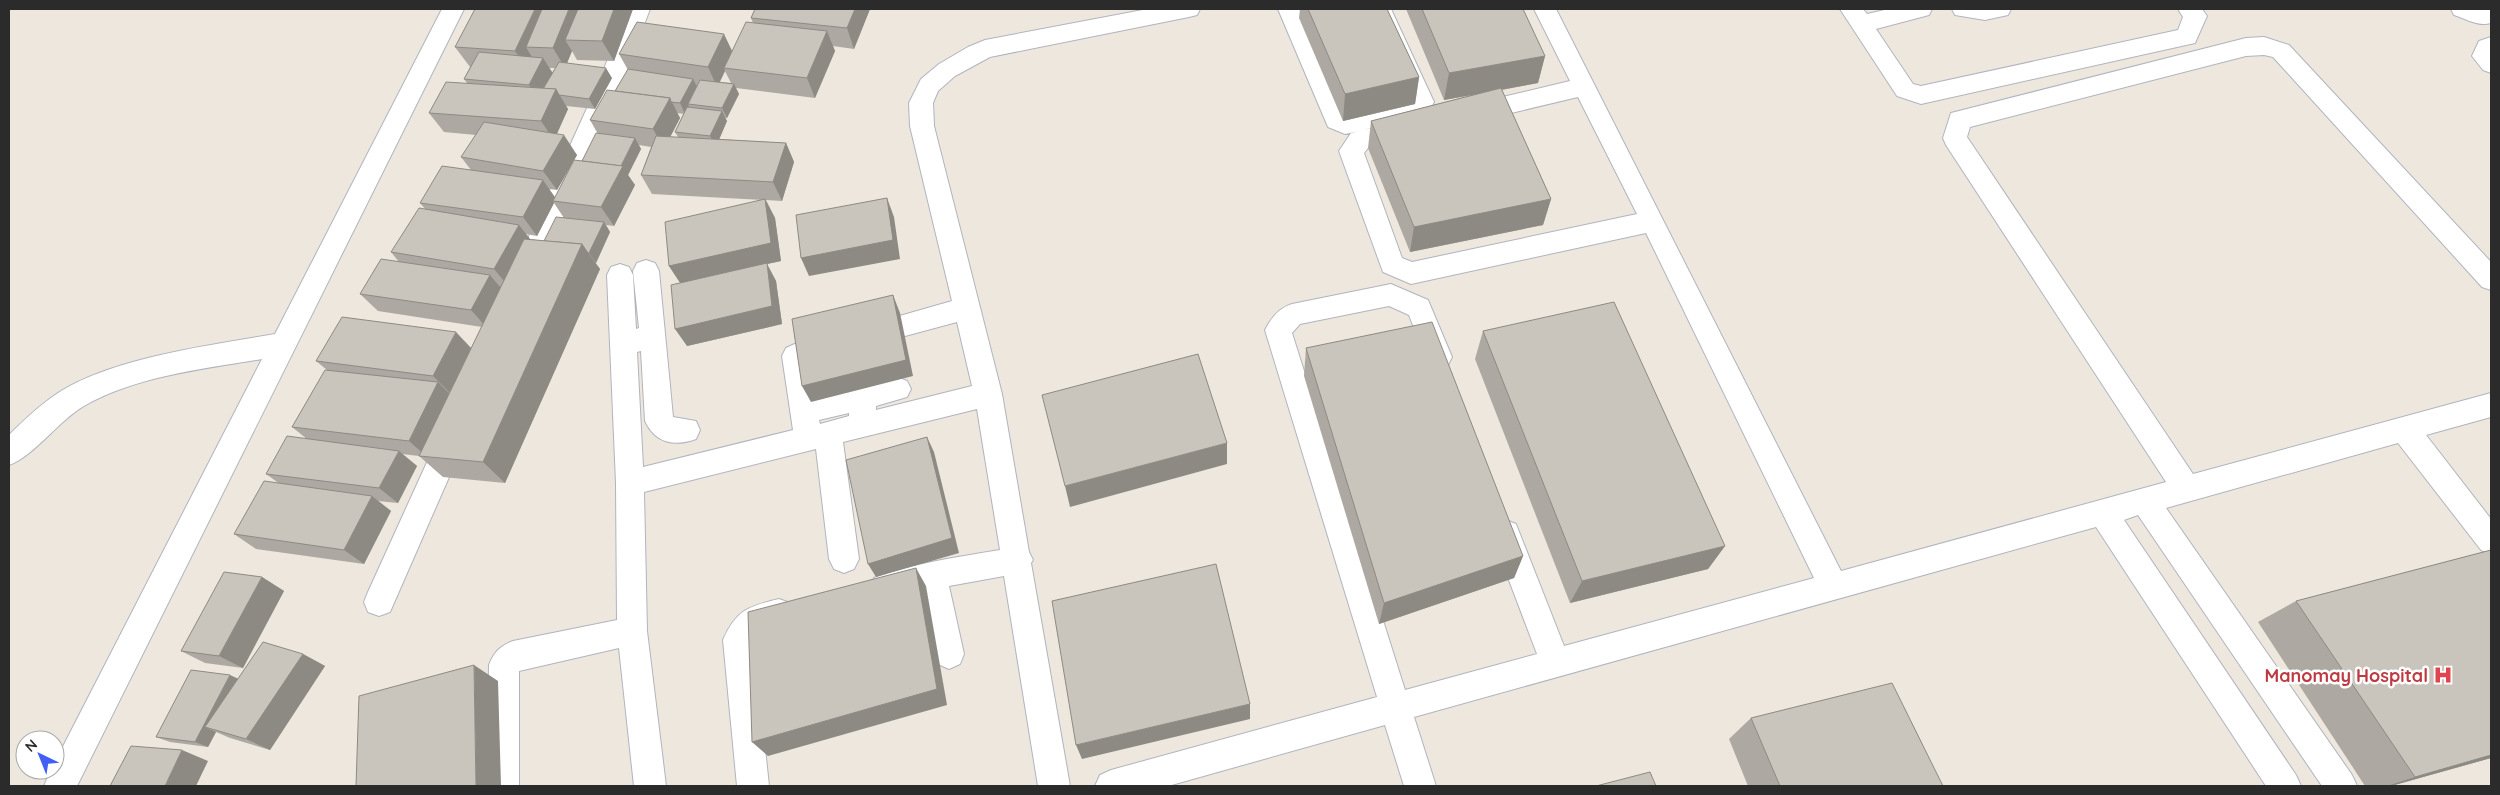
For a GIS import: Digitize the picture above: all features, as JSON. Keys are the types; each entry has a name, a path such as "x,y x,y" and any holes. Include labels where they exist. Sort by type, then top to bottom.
{"street":[{"path":"60,786 453,9"},
{"path":"516,294 609,86 639,9"},
{"path":"1054,786 1018,560 988,394 922,126 921,102 932,83 957,62 985,50 1189,9"},
{"path":"1297,10 1337,120 1346,125 1419,107 1422,102 1380,9"},
{"path":"1544,9 1653,221 1834,587"},
{"path":"1921,9 1856,16 1905,90 1921,95 2187,37 2195,16 2189,9"},
{"path":"1963,9 1985,12 2000,9"},
{"path":"2462,9 2484,17 2491,15"},
{"path":"2188,489 1975,170 1956,138 1960,120 2246,47 2264,46 2281,51 2491,279"},
{"path":"2491,46 2487,46 2484,56 2491,64"},
{"path":"1584,87 1360,140 1351,151 1392,265 1411,272 1653,221"},
{"path":"646,271 659,422 666,429 686,430"},
{"path":"620,275 630,482 632,631 650,786"},
{"path":"1420,786 1394,708 1278,330 1292,315 1391,294 1419,308 1448,383"},
{"path":"905,325 967,308"},
{"path":"623,344 653,336"},
{"path":"9,453 38,424 82,394 153,368 284,344"},
{"path":"801,352 796,356 844,559"},
{"path":"862,411 897,389"},
{"path":"630,482 813,428 862,411 988,394"},
{"path":"1112,786 2491,405"},
{"path":"379,602 464,412"},
{"path":"2404,429 2491,542"},
{"path":"2145,501 2341,786"},
{"path":"2102,512 2285,786"},
{"path":"1498,514 1556,664"},
{"path":"858,595 932,577 1018,560"},
{"path":"932,577 949,654"},
{"path":"753,786 738,640 755,619 802,608"},
{"path":"503,786 504,665 513,656 632,631"}],"building":[{"path":"475,9 535,9 515,51 455,47"},
{"path":"542,9 569,9 553,48 526,47"},
{"path":"578,9 614,9 602,41 565,40"},
{"path":"755,9 855,9 847,28 751,18"},
{"path":"1308,9 1387,9 1419,77 1345,94"},
{"path":"1422,9 1523,9 1545,56 1449,73"},
{"path":"637,22 724,34 708,67 619,54"},
{"path":"746,22 827,31 807,78 724,68"},
{"path":"479,52 543,58 529,85 464,79"},
{"path":"559,62 606,68 589,99 559,95 556,89 543,89"},
{"path":"628,69 693,79 680,103 671,102 670,98 615,91"},
{"path":"700,80 734,84 722,108 688,104"},
{"path":"446,82 556,89 541,121 429,113"},
{"path":"1501,88 1551,199 1414,227 1371,121"},
{"path":"607,90 670,98 653,129 590,120"},
{"path":"687,107 722,111 710,136 675,132"},
{"path":"484,122 564,135 543,171 461,157"},
{"path":"596,133 635,138 621,166 582,161"},
{"path":"656,136 786,143 773,182 641,175"},
{"path":"574,160 623,166 601,207 553,201"},
{"path":"442,166 543,180 523,217 420,203"},
{"path":"887,198 893,240 801,258 796,215"},
{"path":"765,199 771,243 669,266 665,222"},
{"path":"419,208 519,225 494,269 391,252"},
{"path":"556,217 604,222 589,253 582,244 544,241"},
{"path":"524,239 582,244 483,462 419,456"},
{"path":"381,259 490,275 471,310 360,294"},
{"path":"767,263 772,306 675,329 671,285"},
{"path":"893,295 906,360 802,386 792,319"},
{"path":"1614,302 1725,546 1582,581 1483,331"},
{"path":"342,317 456,332 433,376 316,361"},
{"path":"1432,322 1523,556 1384,603 1306,348"},
{"path":"1198,354 1227,443 1065,486 1042,395"},
{"path":"325,370 438,382 409,441 292,427"},
{"path":"287,436 399,451 379,488 266,474"},
{"path":"927,437 952,538 868,564 846,460"},
{"path":"264,481 372,496 344,550 234,534"},
{"path":"2491,550 2491,755 2415,777 2296,601"},
{"path":"1216,564 1250,704 1076,745 1052,601"},
{"path":"916,568 937,689 752,742 748,612"},
{"path":"224,572 262,577 219,656 181,651"},
{"path":"263,642 303,654 246,739 205,727"},
{"path":"474,665 476,786 356,786 359,696"},
{"path":"191,670 230,675 195,742 156,737"},
{"path":"1892,683 1943,786 1780,786 1751,718"},
{"path":"131,746 182,750 165,786 110,786"},
{"path":"1650,772 1656,786 1596,786"}],"place":[{"name":"Manomay Hospital","path":"2443,675"}]}
